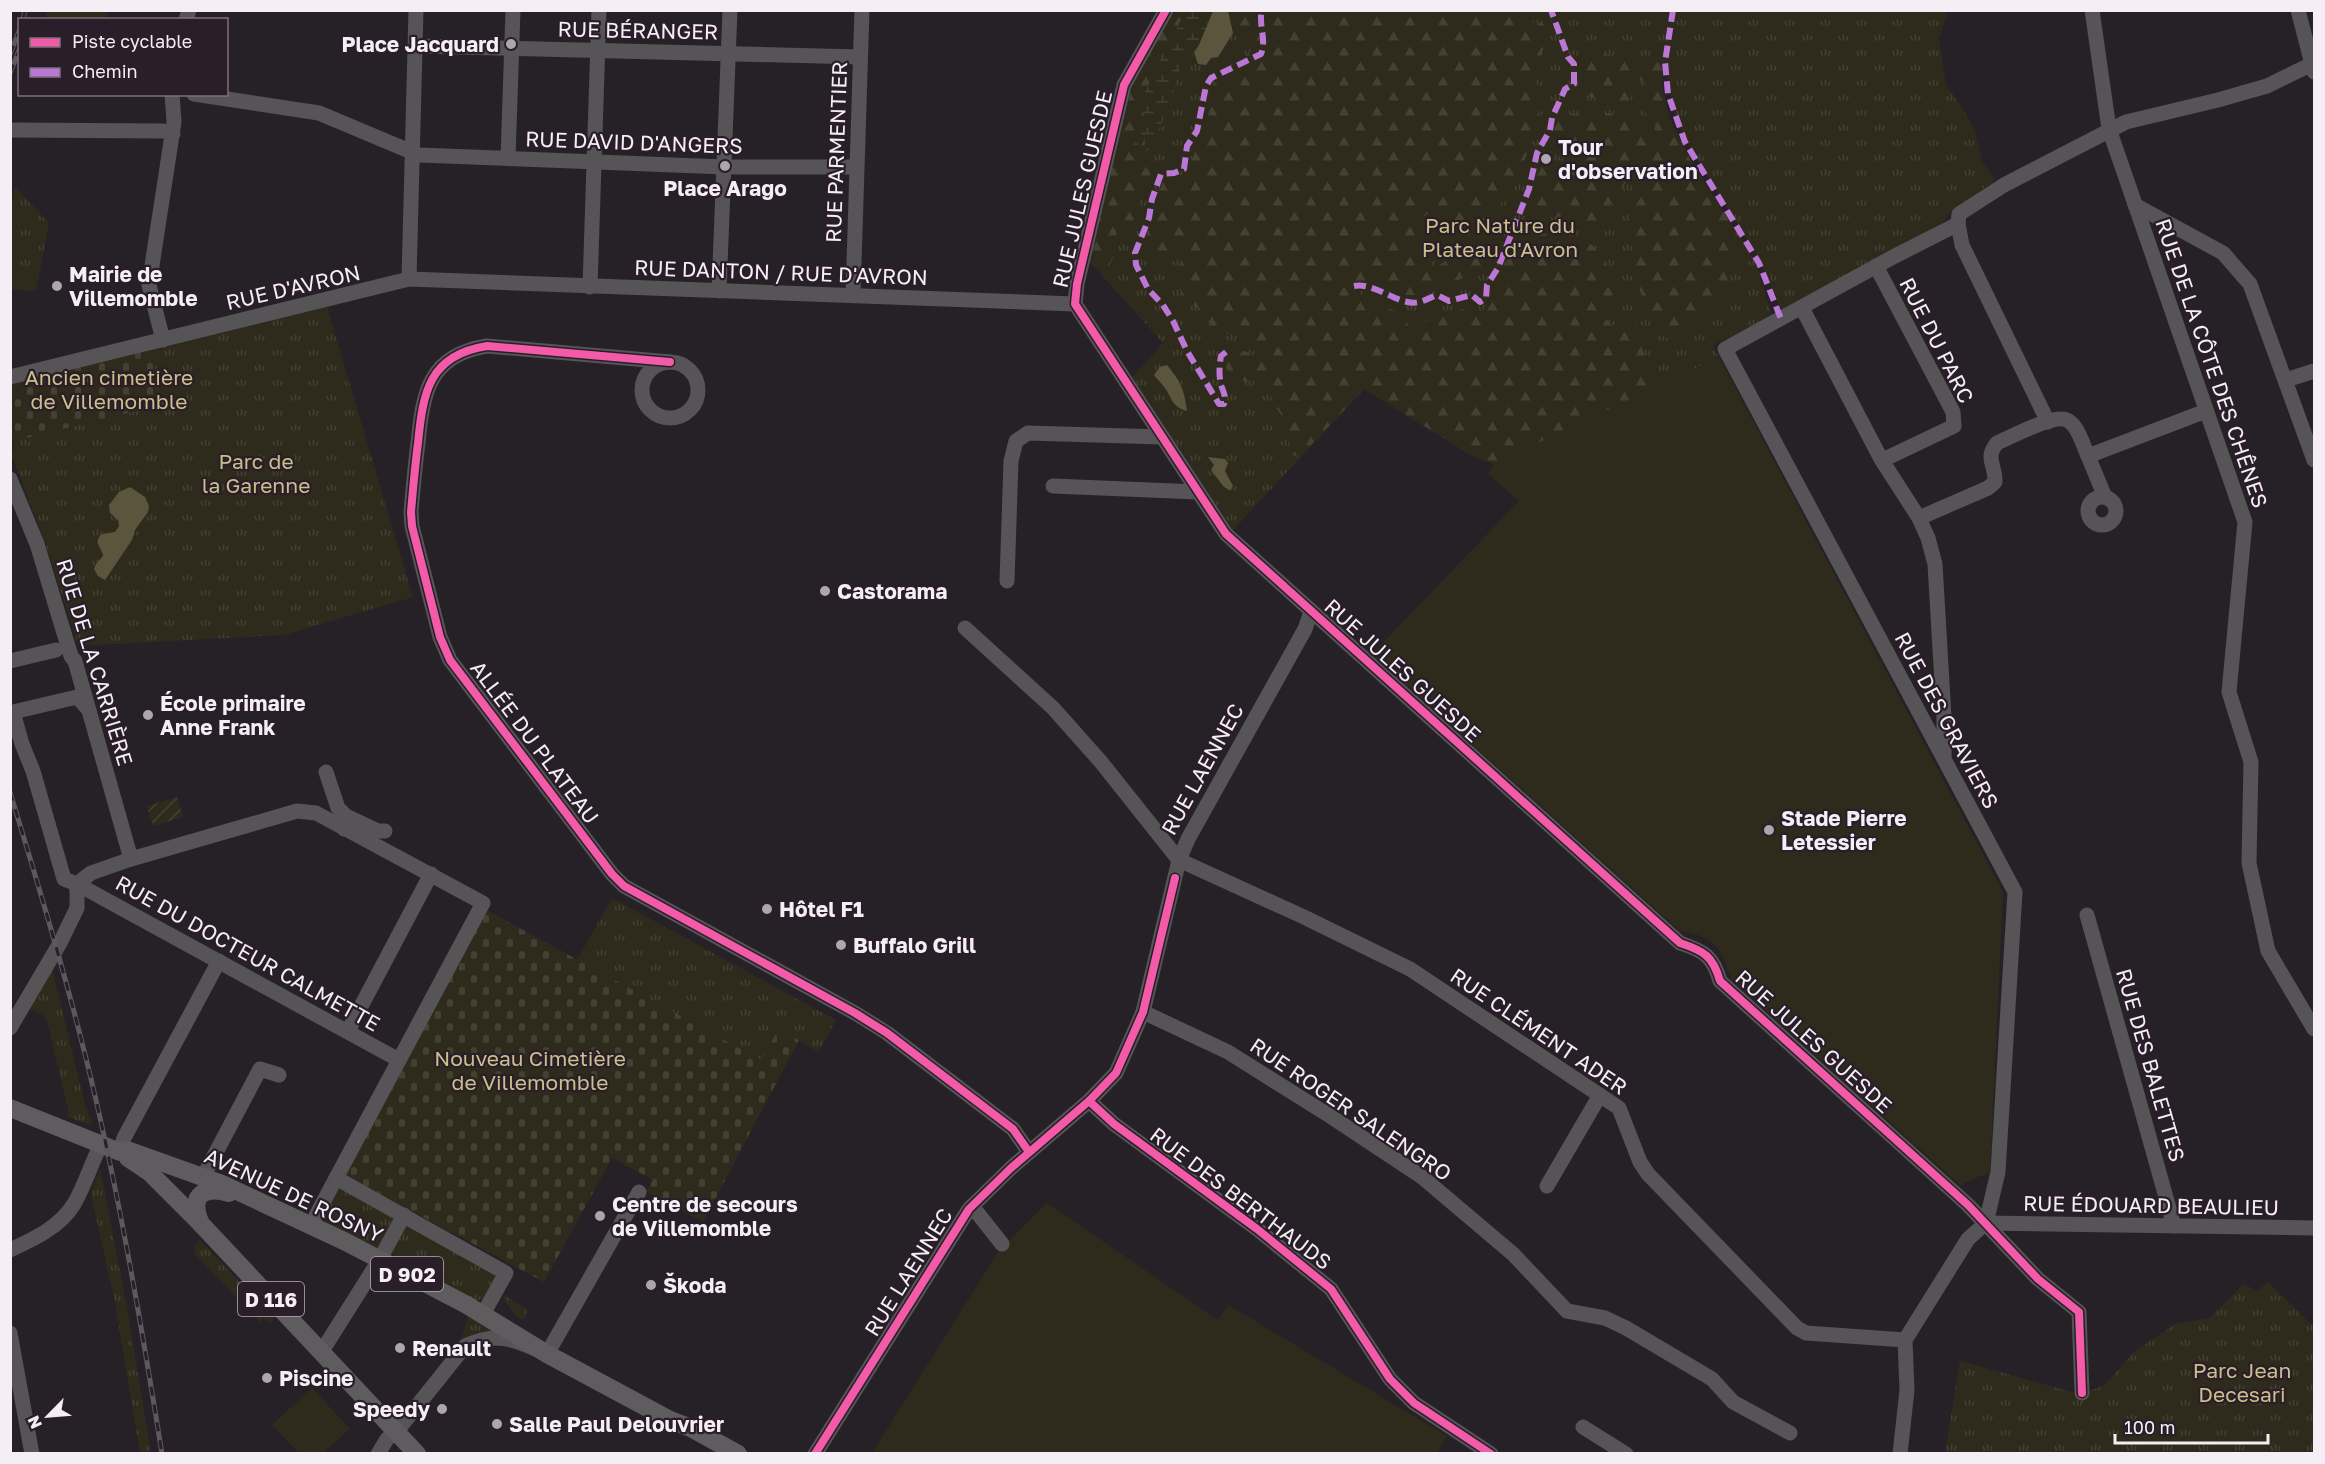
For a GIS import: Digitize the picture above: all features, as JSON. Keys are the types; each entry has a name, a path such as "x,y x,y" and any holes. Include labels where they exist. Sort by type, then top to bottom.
{"main road":[{"name":"AVENUE DE ROSNY","path":"10,1108 96,1148 120,1152 127,1150 185,1170 311,1225 483,1314 547,1354 738,1454"},
{"name":"D 116","path":"120,1152 149,1172 202,1225 415,1451"},
{"path":"167,1190 176,1195 188,1192 191,1180 185,1170"},
{"name":"D 902","path":"202,1225 195,1204 203,1192 211,1189 262,1202"},
{"path":"670,1420 720,1454"}],"street":[{"path":"409,279 416,10"},
{"path":"508,158 513,10"},
{"path":"590,287 599,10"},
{"path":"719,291 730,10"},
{"name":"RUE PARMENTIER","path":"853,296 855,167 862,10"},
{"name":"RUE JULES GUESDE","path":"1166,10 1124,85 1077,284 1075,304 1198,492 1226,534 1680,943 1707,954 1716,967 1720,981 1986,1223 2038,1279 2079,1312 2082,1393"},
{"name":"RUE DE LA CÔTE DES CHÊNES","path":"2092,10 2109,129 2245,522 2229,692 2250,762 2249,863 2268,951 2314,1029"},
{"path":"2048,422 1962,245 1958,224 1959,214 2004,185 2109,129 2126,122 2225,99 2267,86 2313,67 2298,10"},
{"name":"RUE BÉRANGER","path":"415,46 860,57"},
{"path":"163,340 149,285 173,134 172,96"},
{"name":"RUE DAVID D'ANGERS","path":"207,96 319,113 419,155 724,167 855,167"},
{"path":"10,130 164,131 173,134"},
{"path":"2135,205 2223,252 2250,284 2314,460"},
{"path":"1944,760 1944,717 1935,564 1928,538 1919,518 1881,459 1801,309 1876,266 1958,224"},
{"name":"RUE DU PARC","path":"1876,266 1953,412 1954,426 1881,459"},
{"name":"RUE D'AVRON","path":"10,377 409,279 590,287"},
{"name":"RUE DANTON / RUE D'AVRON","path":"590,287 1075,304"},
{"name":"RUE DES GRAVIERS","path":"1801,309 1725,349 2015,892 1998,1172 1986,1223"},
{"name":"ALLÉE DU PLATEAU","path":"670,362 488,346 460,353 443,364 433,375 422,406 411,512 412,526 444,649 612,874 624,886 855,1013 887,1033 1013,1129 1029,1152"},
{"path":"626,359 635,364 641,373 643,399 654,413 673,419 689,411 695,404 698,385 688,368 680,363 661,363 652,368 643,382"},
{"path":"2286,380 2314,371"},
{"path":"2088,456 2206,411"},
{"path":"1919,518 1988,488 1995,482 1990,460 1991,451 1997,443 2056,418 2067,420 2075,428 2105,496"},
{"path":"1007,581 1011,461 1016,441 1028,434 1162,437"},
{"name":"RUE DE LA CARRIÈRE","path":"10,479 37,544 71,656 75,661 131,859"},
{"path":"1053,486 1198,492"},
{"name":"RUE LAENNEC","path":"815,1454 972,1206 1029,1152 1089,1101 1116,1073 1143,1012 1179,860 1188,839 1305,629 1311,612"},
{"path":"965,628 1053,708 1101,762 1179,860"},
{"path":"10,662 56,650"},
{"path":"77,884 64,879 33,771 13,712 77,697 89,710"},
{"path":"311,1225 483,903 345,822 338,808 327,772"},
{"path":"77,884 91,873 131,859 297,811 316,813 385,831"},
{"name":"RUE CLÉMENT ADER","path":"1179,860 1309,919 1410,969 1619,1108 1640,1162 1648,1174 1797,1328 1806,1333 1905,1340"},
{"path":"348,1031 431,874"},
{"path":"10,1028 60,943 77,908 77,884"},
{"name":"RUE DU DOCTEUR CALMETTE","path":"77,884 399,1060"},
{"name":"RUE DES BALETTES","path":"2087,915 2174,1226"},
{"path":"120,1152 124,1138 219,961"},
{"name":"RUE ROGER SALENGRO","path":"1143,1012 1228,1052 1422,1177 1513,1254 1567,1311 1605,1318 1626,1328 1712,1379 1733,1402 1790,1433"},
{"path":"203,1177 260,1069 279,1075"},
{"path":"1547,1186 1600,1095"},
{"name":"RUE DES BERTHAUDS","path":"1089,1101 1114,1124 1257,1229 1331,1289 1390,1379 1414,1402 1491,1454"},
{"path":"13,1245 49,1230 64,1217 75,1202 96,1148"},
{"path":"336,1178 506,1274 483,1314"},
{"path":"378,1454 387,1439 397,1431 465,1346 500,1336 547,1354 639,1192"},
{"path":"972,1206 1002,1244"},
{"path":"322,1352 380,1259 404,1215"},
{"path":"1900,1454 1907,1390 1905,1340 1968,1239 1986,1223"},
{"name":"RUE ÉDOUARD BEAULIEU","path":"1986,1223 2314,1228"},
{"path":"10,1333 32,1454"},
{"path":"415,1451 411,1434 420,1401"},
{"path":"1583,1427 1626,1454"}],"green space":[{"path":"47,10 108,11 106,18 45,18"},
{"name":"Parc Nature du Plateau d'Avron","path":"1500,10 1511,12 1525,21 1544,24 1545,45 1535,75 1539,87 1536,100 1540,119 1512,194 1476,224 1447,224 1428,214 1419,219 1436,232 1438,241 1429,272 1477,241 1491,240 1487,258 1480,270 1426,295 1397,295 1377,286 1356,283 1363,299 1399,312 1410,327 1467,308 1476,314 1481,313 1492,297 1518,236 1527,230 1589,243 1598,250 1622,296 1606,309 1604,316 1611,325 1617,324 1634,313 1645,359 1660,385 1494,464 1471,455 1364,389 1299,458 1291,454 1287,423 1272,402 1271,386 1258,376 1247,382 1230,377 1226,367 1230,355 1245,351 1255,357 1258,352 1238,321 1225,337 1218,338 1204,311 1184,301 1177,281 1178,266 1184,261 1174,253 1154,262 1143,247 1163,180 1183,184 1209,113 1210,96 1218,77 1251,51 1251,40 1240,28 1239,18 1246,11 1406,11 1418,20 1436,18 1444,11"},
{"name":"Parc Nature du Plateau d'Avron","path":"1174,11 1948,11 1939,39 1946,85 1974,129 1982,161 1995,180 1948,214 1941,227 1782,311 1761,261 1697,160 1676,120 1669,88 1668,63 1663,63 1662,88 1670,120 1692,163 1756,263 1772,317 1713,345 1719,357 1494,464 1471,455 1364,389 1233,530 1132,378 1163,343 1090,262"},
{"path":"1174,11 1185,11 1175,33 1162,51 1160,61 1143,97 1141,106 1147,123 1130,151 1145,136 1144,151 1150,150 1150,176 1134,215 1133,226 1128,230 1119,226 1114,241 1114,257 1101,274 1090,262 1132,85"},
{"path":"1185,11 1213,11 1193,55 1176,76 1173,97 1150,150 1144,152 1145,137 1138,153 1130,155 1130,150 1147,123 1141,106 1143,97 1160,61 1162,51 1175,33"},
{"path":"1590,52 1662,63 1662,88 1670,120 1692,163 1746,246 1729,264 1727,283 1720,306 1711,312 1699,312 1684,329 1683,337 1679,340 1666,338 1659,332 1635,280 1636,257 1627,226 1631,209 1642,196 1637,186 1626,183 1619,190 1618,206 1611,204 1600,221 1577,222 1528,213 1524,209 1539,166 1549,170 1556,168 1562,158 1563,151 1552,151 1555,143 1553,137 1555,120 1563,114 1590,114 1605,129 1609,125 1605,113 1625,116 1632,118 1647,132 1654,135 1655,127 1645,112 1646,86 1643,81 1634,78 1624,81 1632,103 1616,110 1603,106 1600,100 1588,96 1579,82 1577,71 1578,62"},
{"path":"15,187 49,223 36,291 11,289 10,215"},
{"name":"Parc de la Garenne","path":"327,307 413,597 284,635 75,646 78,645 45,542 11,454 11,451 15,450 12,442 164,404 150,350"},
{"name":"Ancien cimetière de Villemomble","path":"150,350 164,404 11,442 11,384"},
{"name":"Stade Pierre Letessier","path":"1719,357 2003,892 1990,1172 1961,1186 1731,979 1720,951 1714,945 1701,936 1680,931 1372,654 1519,501 1488,474 1494,464"},
{"path":"177,797 183,817 153,826 147,806"},
{"path":"612,898 836,1020 819,1052 799,1040 761,1060 577,960"},
{"name":"Nouveau Cimetière de Villemomble","path":"483,908 761,1060 778,1030 799,1040 703,1222 646,1191 653,1180 612,1158 544,1282 341,1173"},
{"path":"52,969 92,1125 67,1117 69,1113 46,1017 29,1008"},
{"path":"100,1168 127,1307 151,1453 140,1453 115,1302 91,1194"},
{"path":"341,1188 393,1216 395,1222 377,1249 325,1222 323,1214 336,1190"},
{"path":"1047,1203 1218,1320 1228,1305 1447,1436 1437,1454 879,1454 874,1450 998,1252"},
{"path":"409,1225 495,1274 496,1277 485,1298 476,1301 394,1257 392,1252 405,1226"},
{"path":"200,1240 274,1319 270,1323 264,1318 260,1322 195,1254 194,1246"},
{"name":"Parc Jean Decesari","path":"2268,1282 2314,1327 2314,1453 1945,1453 1960,1361 2079,1394 2104,1386 2135,1351 2175,1324 2209,1318 2244,1284 2257,1291"},
{"path":"505,1296 528,1310 523,1320 516,1316 503,1299"},
{"path":"469,1312 497,1330 475,1333 460,1340"},
{"path":"312,1388 350,1429 323,1453 299,1453 272,1425"}],"shaded area":[{"path":"1213,11 1228,11 1233,33 1218,57 1211,58 1206,65 1198,64 1194,52"},
{"path":"1167,365 1181,386 1187,411 1174,404 1166,389 1154,375 1160,367"},
{"path":"1208,457 1225,459 1228,463 1225,471 1233,486 1230,490 1224,487 1211,470 1214,465"},
{"path":"130,487 145,497 149,506 148,512 105,580 98,576 94,569 103,556 98,540 102,534 115,532 119,526 118,520 110,513 109,505 119,492"}],"railway":[{"path":"23,18 25,10"},
{"path":"10,54 18,34"},
{"path":"10,73 18,53"},
{"path":"10,792 45,907 96,1100 132,1276 162,1454"}],"marked path":[{"path":"1226,352 1221,356 1220,367 1220,382 1225,401 1224,404 1219,404 1187,351 1173,321 1163,305 1148,289 1136,265 1135,253 1149,218 1152,199 1161,174 1184,169 1187,146 1197,131 1206,86 1211,78 1261,54 1263,48 1262,10"},
{"path":"1354,286 1371,288 1411,303 1437,295 1449,301 1472,295 1480,302 1486,298 1487,285 1498,268 1529,189 1537,153 1550,130 1552,118 1565,89 1574,84 1574,64 1568,57 1551,10"},
{"path":"1673,10 1665,62 1668,94 1685,142 1759,263 1781,319"}],"cycle path":[{"path":"1166,10 1124,85 1077,284 1075,304 1226,534 1680,943 1701,952 1711,960 1720,981 1968,1205 2038,1279 2079,1312 2082,1393"},
{"path":"670,362 487,346 452,358 441,367 427,392 423,408 411,512 412,526 440,637 450,660 612,874 624,886 855,1013 887,1033 1013,1129 1029,1152"},
{"path":"815,1454 969,1209 1011,1168 1089,1101 1116,1073 1143,1012 1175,878"},
{"path":"1089,1101 1114,1124 1257,1229 1331,1289 1390,1379 1414,1403 1491,1454"}],"place":[{"name":"Place Jacquard","path":"511,44"},
{"name":"Tour d'observation","path":"1546,159"},
{"name":"Place Arago","path":"725,166"},
{"name":"Mairie de Villemomble","path":"57,286"},
{"name":"Castorama","path":"825,591"},
{"name":"École primaire Anne Frank","path":"148,715"},
{"name":"Stade Pierre Letessier","path":"1769,830"},
{"name":"Hôtel F1","path":"767,909"},
{"name":"Buffalo Grill","path":"841,945"},
{"name":"Centre de secours de Villemomble","path":"600,1216"},
{"name":"Škoda","path":"651,1285"},
{"name":"Renault","path":"400,1348"},
{"name":"Piscine","path":"267,1378"},
{"name":"Speedy","path":"442,1409"},
{"name":"Salle Paul Delouvrier","path":"497,1424"}]}
